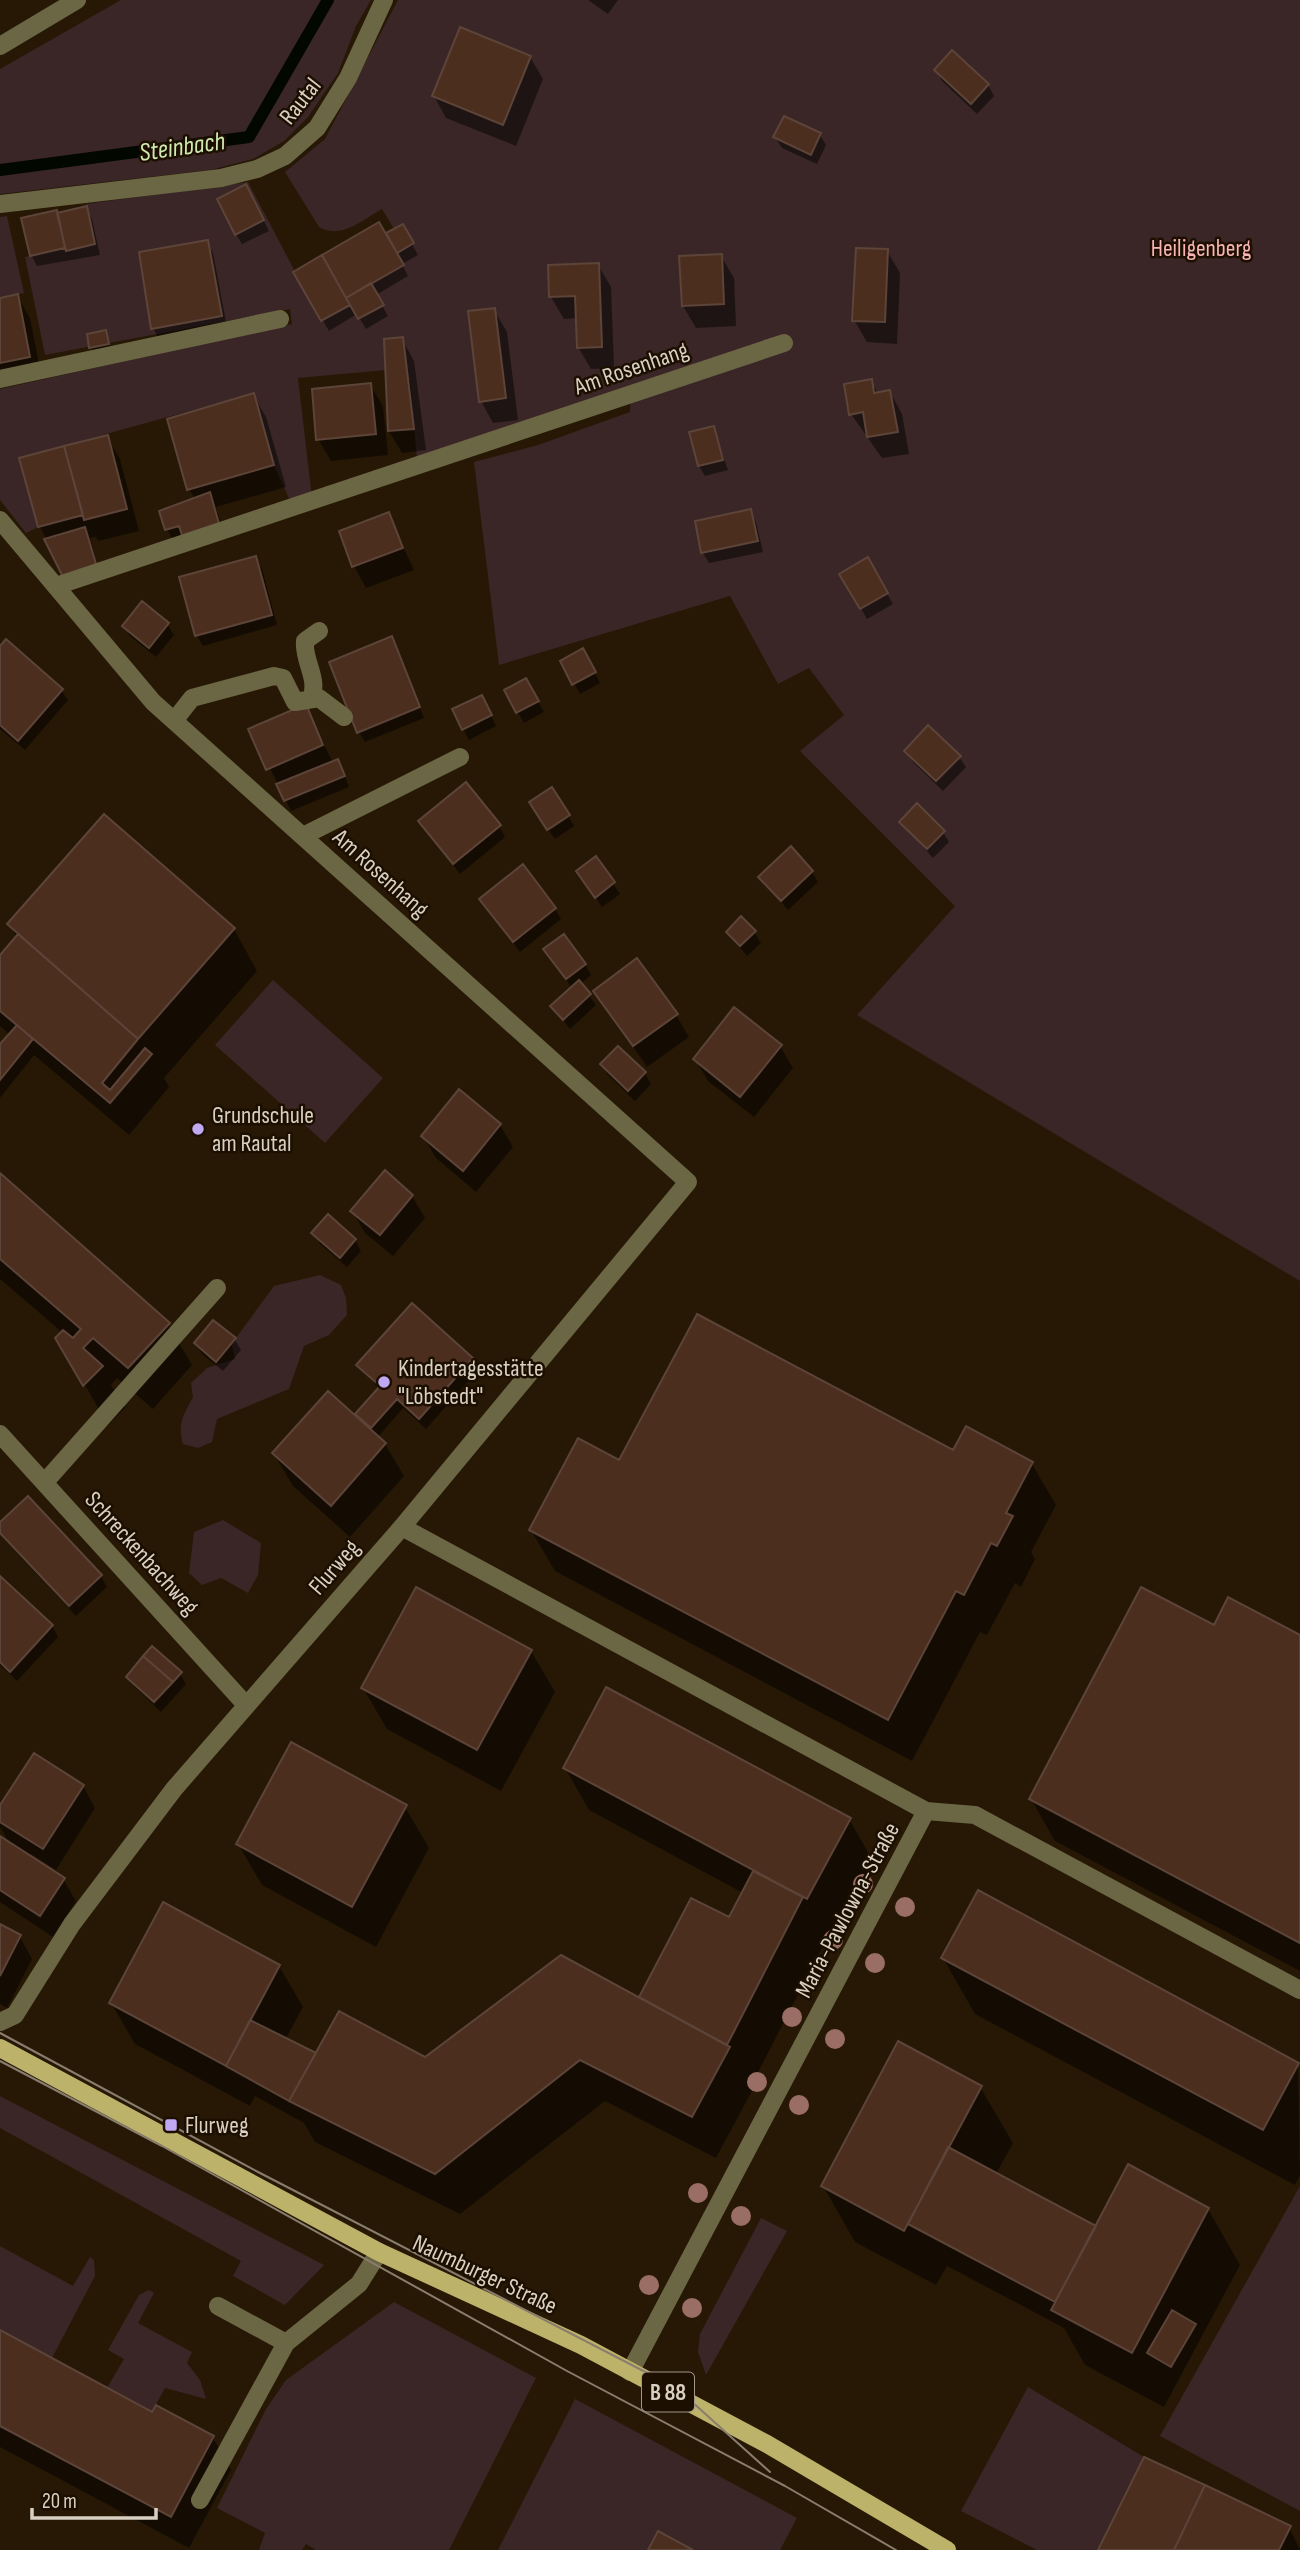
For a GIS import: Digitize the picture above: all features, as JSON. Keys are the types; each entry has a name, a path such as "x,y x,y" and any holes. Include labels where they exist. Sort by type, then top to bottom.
{"main road":[{"name":"Naumburger Straße","path":"0,2048 379,2252 581,2345 767,2444 947,2550"}],"street":[{"path":"0,46 77,0"},
{"name":"Rautal","path":"0,204 221,178 257,169 285,156 317,128 348,78 384,0"},
{"path":"0,379 280,319"},
{"name":"Am Rosenhang","path":"56,586 784,342"},
{"name":"Am Rosenhang","path":"0,520 153,702 688,1182"},
{"path":"312,696 315,684 304,650 305,640 319,631"},
{"path":"174,720 192,698 274,676 283,678 295,702 312,696 327,703 344,717"},
{"path":"303,836 460,757"},
{"name":"Flurweg","path":"0,2022 15,2015 72,1924 174,1789 402,1527 688,1182"},
{"path":"45,1482 217,1288"},
{"name":"Schreckenbachweg","path":"0,1434 246,1705"},
{"name":"Maria-Pawlowna-Straße","path":"402,1527 926,1811 630,2372"},
{"path":"926,1811 975,1815 1300,1990"},
{"path":"200,2500 286,2343 359,2284 379,2252"},
{"path":"218,2306 286,2343"}],"green space":[{"path":"121,0 371,0 356,26 338,73 308,117 284,141 253,159 210,170 0,194 0,69"},
{"name":"Heiligenberg","path":"398,0 1300,0 1300,1281 857,1015 955,906 800,751 844,715 809,668 778,684 730,596 499,665 474,462 538,445 630,412 631,389 417,459 410,380 406,380 402,337 384,339 386,370 298,378 312,498 291,503 274,465 254,393 20,458 38,527 26,533 0,500 0,389 292,324 290,309 45,355 25,257 95,244 86,204 248,182 321,321 350,305 359,319 383,305 371,283 397,253 413,243 403,225 394,229 382,209 343,230 319,227 285,172 325,139"},
{"path":"7,216 24,293 0,298 0,217"},
{"path":"273,980 383,1078 325,1143 215,1045"},
{"path":"320,1275 341,1285 346,1298 347,1315 329,1335 304,1346 289,1389 217,1419 212,1442 198,1448 183,1444 181,1425 193,1397 191,1383 207,1368 235,1359 232,1346 236,1338 274,1286"},
{"path":"223,1520 261,1543 258,1575 248,1593 221,1578 202,1585 189,1573 194,1532"},
{"path":"0,2096 324,2265 285,2305 233,2276 241,2261 0,2128"},
{"path":"1300,2186 1300,2511 1160,2436"},
{"path":"761,2218 787,2231 706,2375 698,2352 700,2334"},
{"path":"0,2246 73,2286 90,2257 94,2260 95,2276 52,2358 0,2330"},
{"path":"149,2290 154,2293 138,2323 192,2352 187,2363 200,2380 206,2399 165,2388 152,2412 107,2388 124,2359 108,2350 139,2295"},
{"path":"394,2302 536,2378 449,2550 316,2550 306,2544 302,2550 259,2550 265,2533 217,2508 266,2409 286,2380"},
{"path":"1028,2387 1144,2457 1098,2550 1037,2550 961,2511"},
{"path":"575,2399 797,2518 780,2550 693,2550 658,2531 648,2550 498,2550"}],"building":[{"path":"460,27 531,56 503,125 432,96"},
{"path":"952,50 989,84 971,104 934,70"},
{"path":"784,116 821,133 811,155 773,137"},
{"path":"246,184 264,220 235,235 217,199"},
{"path":"87,206 95,244 66,251 57,213"},
{"path":"57,210 65,248 30,256 21,218"},
{"path":"379,222 404,265 346,298 322,255"},
{"path":"403,224 414,243 397,253 386,233"},
{"path":"208,240 222,316 151,329 139,252"},
{"path":"856,248 888,249 885,322 852,321"},
{"path":"722,254 724,304 682,306 679,256"},
{"path":"322,255 350,305 321,321 293,272"},
{"path":"599,263 602,347 577,348 575,296 549,297 548,265"},
{"path":"371,283 384,305 358,319 346,298"},
{"path":"18,294 30,357 0,363 0,298"},
{"path":"495,308 506,398 479,402 468,311"},
{"path":"106,330 109,344 89,348 87,334"},
{"path":"403,337 414,429 388,431 384,339"},
{"path":"872,379 874,393 890,390 898,432 867,437 863,412 849,415 844,384"},
{"path":"371,383 376,434 316,440 312,389"},
{"path":"254,393 274,465 187,490 167,419"},
{"path":"714,426 723,460 698,466 689,432"},
{"path":"108,435 127,509 84,520 64,446"},
{"path":"64,446 83,515 38,527 19,458"},
{"path":"210,492 220,527 183,538 179,526 165,530 159,511"},
{"path":"751,509 758,541 701,553 695,521"},
{"path":"389,512 403,548 352,567 339,531"},
{"path":"85,527 97,567 63,577 44,539"},
{"path":"256,556 272,615 195,636 179,577"},
{"path":"868,557 888,593 860,609 839,574"},
{"path":"142,601 169,623 149,648 122,626"},
{"path":"392,636 420,707 357,733 329,662"},
{"path":"6,639 63,689 18,741 0,725 0,646"},
{"path":"583,648 596,672 572,685 560,661"},
{"path":"526,678 539,701 516,713 504,690"},
{"path":"482,695 492,715 462,730 452,709"},
{"path":"306,704 323,745 266,770 248,729"},
{"path":"928,725 961,756 936,781 904,751"},
{"path":"338,759 345,776 284,801 276,784"},
{"path":"466,782 501,825 453,864 418,821"},
{"path":"552,787 570,815 547,830 529,802"},
{"path":"917,803 945,831 927,849 899,822"},
{"path":"104,814 235,928 138,1039 7,924"},
{"path":"791,846 813,871 781,901 758,877"},
{"path":"596,856 615,882 595,898 576,871"},
{"path":"523,864 556,908 513,942 479,899"},
{"path":"741,916 756,931 740,946 726,932"},
{"path":"18,934 138,1039 102,1083 110,1090 145,1048 152,1054 110,1103 0,1011 0,955"},
{"path":"564,934 586,964 566,979 543,949"},
{"path":"637,958 678,1014 633,1046 593,991"},
{"path":"579,980 591,994 563,1020 550,1006"},
{"path":"734,1007 782,1045 740,1097 693,1059"},
{"path":"17,1025 33,1039 0,1080 0,1044"},
{"path":"618,1046 646,1072 628,1091 600,1064"},
{"path":"459,1089 501,1124 463,1171 421,1136"},
{"path":"385,1170 413,1195 380,1235 350,1211"},
{"path":"0,1173 170,1323 128,1368 93,1338 83,1348 103,1366 83,1386 55,1338 63,1330 73,1338 81,1329 0,1259"},
{"path":"328,1214 356,1239 340,1258 311,1233"},
{"path":"412,1303 473,1358 419,1419 397,1399 371,1428 355,1414 380,1386 356,1365"},
{"path":"697,1314 953,1450 966,1426 1033,1462 1006,1513 1013,1516 997,1546 991,1543 964,1595 956,1591 888,1720 529,1530 578,1438 619,1460"},
{"path":"213,1320 236,1338 216,1362 194,1343"},
{"path":"328,1391 386,1443 331,1506 272,1453"},
{"path":"28,1496 102,1575 69,1606 0,1533 0,1522"},
{"path":"0,1576 53,1625 10,1672 0,1662"},
{"path":"416,1587 532,1650 477,1750 361,1688"},
{"path":"1141,1587 1214,1625 1228,1597 1300,1635 1300,1943 1029,1799"},
{"path":"152,1646 182,1672 173,1682 143,1656"},
{"path":"143,1656 173,1682 154,1702 126,1677"},
{"path":"606,1687 851,1818 807,1899 563,1768"},
{"path":"291,1742 407,1805 352,1907 236,1844"},
{"path":"34,1753 84,1785 43,1849 0,1822 0,1805"},
{"path":"0,1836 65,1878 40,1916 0,1890"},
{"path":"753,1871 803,1897 727,2045 639,1997 691,1898 729,1917"},
{"path":"978,1890 1299,2063 1263,2130 941,1958"},
{"path":"163,1902 280,1965 226,2066 109,2003"},
{"path":"0,1924 21,1935 0,1976"},
{"path":"561,1955 730,2047 692,2117 580,2060 435,2174 289,2101 339,2011 425,2057"},
{"path":"250,2020 316,2053 289,2101 226,2066"},
{"path":"898,2041 982,2086 904,2231 821,2186"},
{"path":"948,2147 1096,2226 1055,2302 908,2224"},
{"path":"1128,2164 1209,2208 1132,2353 1051,2310"},
{"path":"1172,2310 1196,2324 1171,2367 1147,2353"},
{"path":"0,2330 152,2412 156,2405 214,2436 171,2517 0,2426"},
{"path":"1144,2457 1205,2485 1174,2550 1098,2550"},
{"path":"1205,2485 1291,2526 1279,2550 1174,2550"},
{"path":"658,2531 693,2550 648,2550"}],"waterway":[{"name":"Steinbach","path":"0,170 249,137 328,0"}],"tram line":[{"path":"0,2033 260,2173 657,2378 691,2401 770,2472"},
{"path":"0,2061 162,2146 567,2371 785,2486 896,2550"}],"place":[{"name":"Grundschule am Rautal","path":"198,1129"},
{"name":"Kindertagesstätte \"Löbstedt\"","path":"384,1382"},
{"name":"Flurweg","path":"171,2125"}]}
